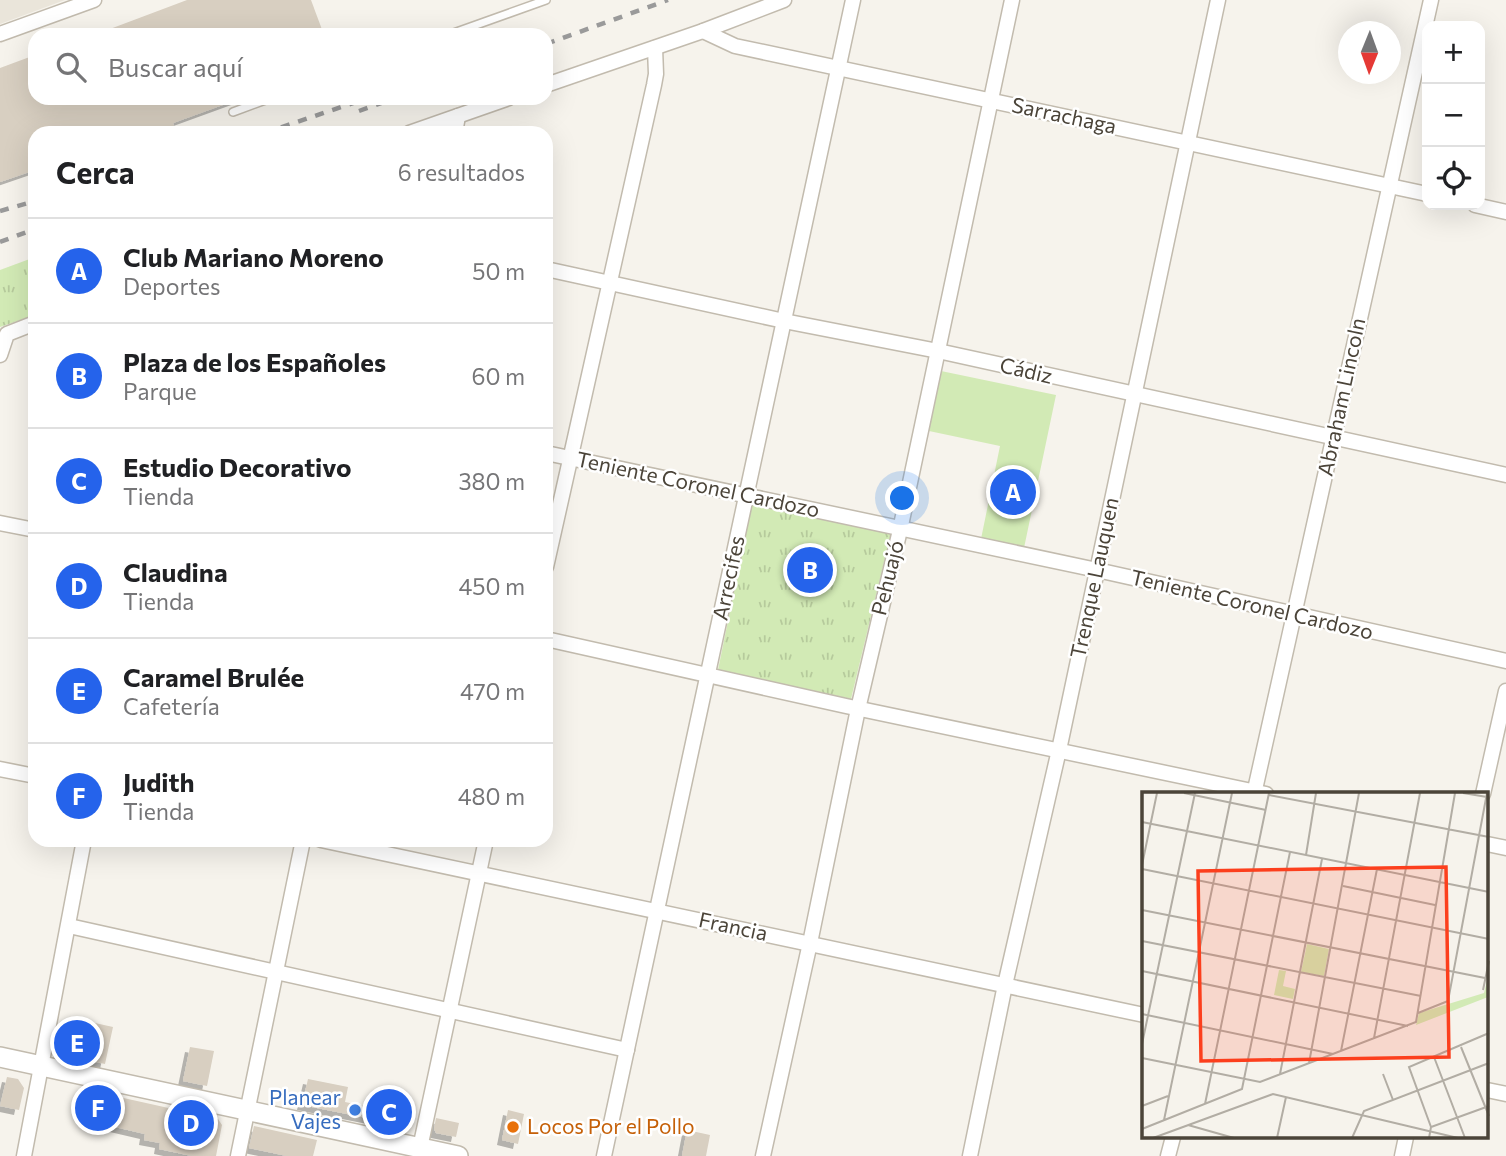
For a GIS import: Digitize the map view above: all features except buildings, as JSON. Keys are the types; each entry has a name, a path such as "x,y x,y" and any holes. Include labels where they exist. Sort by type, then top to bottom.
{"street":[{"path":"0,34 91,0"},
{"path":"553,83 784,0"},
{"name":"Arrecifes","path":"604,1156 853,0"},
{"name":"Pehuajó","path":"763,1156 858,709 900,530 1012,0"},
{"name":"Trenque Lauquen","path":"970,1156 1218,0"},
{"name":"Abraham Lincoln","path":"1258,792 1294,615 1431,0"},
{"name":"Sarrachaga","path":"703,31 735,46 1422,193"},
{"path":"553,534 654,85 655,48"},
{"path":"429,126 489,105"},
{"path":"456,126 458,116"},
{"path":"1485,207 1506,212"},
{"name":"Cádiz","path":"553,271 783,321 938,351 1506,475"},
{"path":"0,355 7,334 28,326"},
{"name":"Teniente Coronel Cardozo","path":"553,455 1097,570 1506,661"},
{"path":"0,523 28,529"},
{"path":"553,641 858,709 1253,792"},
{"path":"1483,792 1506,691"},
{"path":"0,769 28,775"},
{"path":"1488,844 1506,848"},
{"path":"24,1156 83,847"},
{"path":"238,1156 301,847"},
{"name":"Francia","path":"355,847 1142,1015"},
{"path":"420,1148 485,847"},
{"path":"69,926 627,1050"},
{"path":"0,1057 458,1156"},
{"path":"1488,1090 1506,1094"},
{"path":"1168,1156 1173,1138"},
{"path":"1402,1156 1406,1138"}],"lane":[{"path":"468,28 546,0"},
{"path":"233,112 252,105"}],"shaded area":[{"path":"0,0 65,0 0,24"}],"green space":[{"path":"28,260 28,317 0,327 0,270"},
{"path":"941,371 1056,395 1024,548 981,539 1000,446 929,431"},
{"path":"752,503 891,533 851,699 718,670"}],"railway":[{"path":"553,41 668,0"},
{"path":"285,126 347,105"},
{"path":"359,111 376,105"},
{"path":"0,211 28,203"},
{"path":"0,242 28,232"}],"place":[{"name":"Club Mariano Moreno","path":"1013,492"},
{"name":"Plaza de los Españoles","path":"810,570"},
{"name":"Caramel Brulée","path":"77,1043"},
{"name":"Judith","path":"98,1108"},
{"name":"Planear Vajes","path":"355,1110"},
{"name":"Estudio Decorativo","path":"389,1112"},
{"name":"Claudina","path":"191,1123"},
{"name":"Locos Por el Pollo","path":"513,1127"}]}
